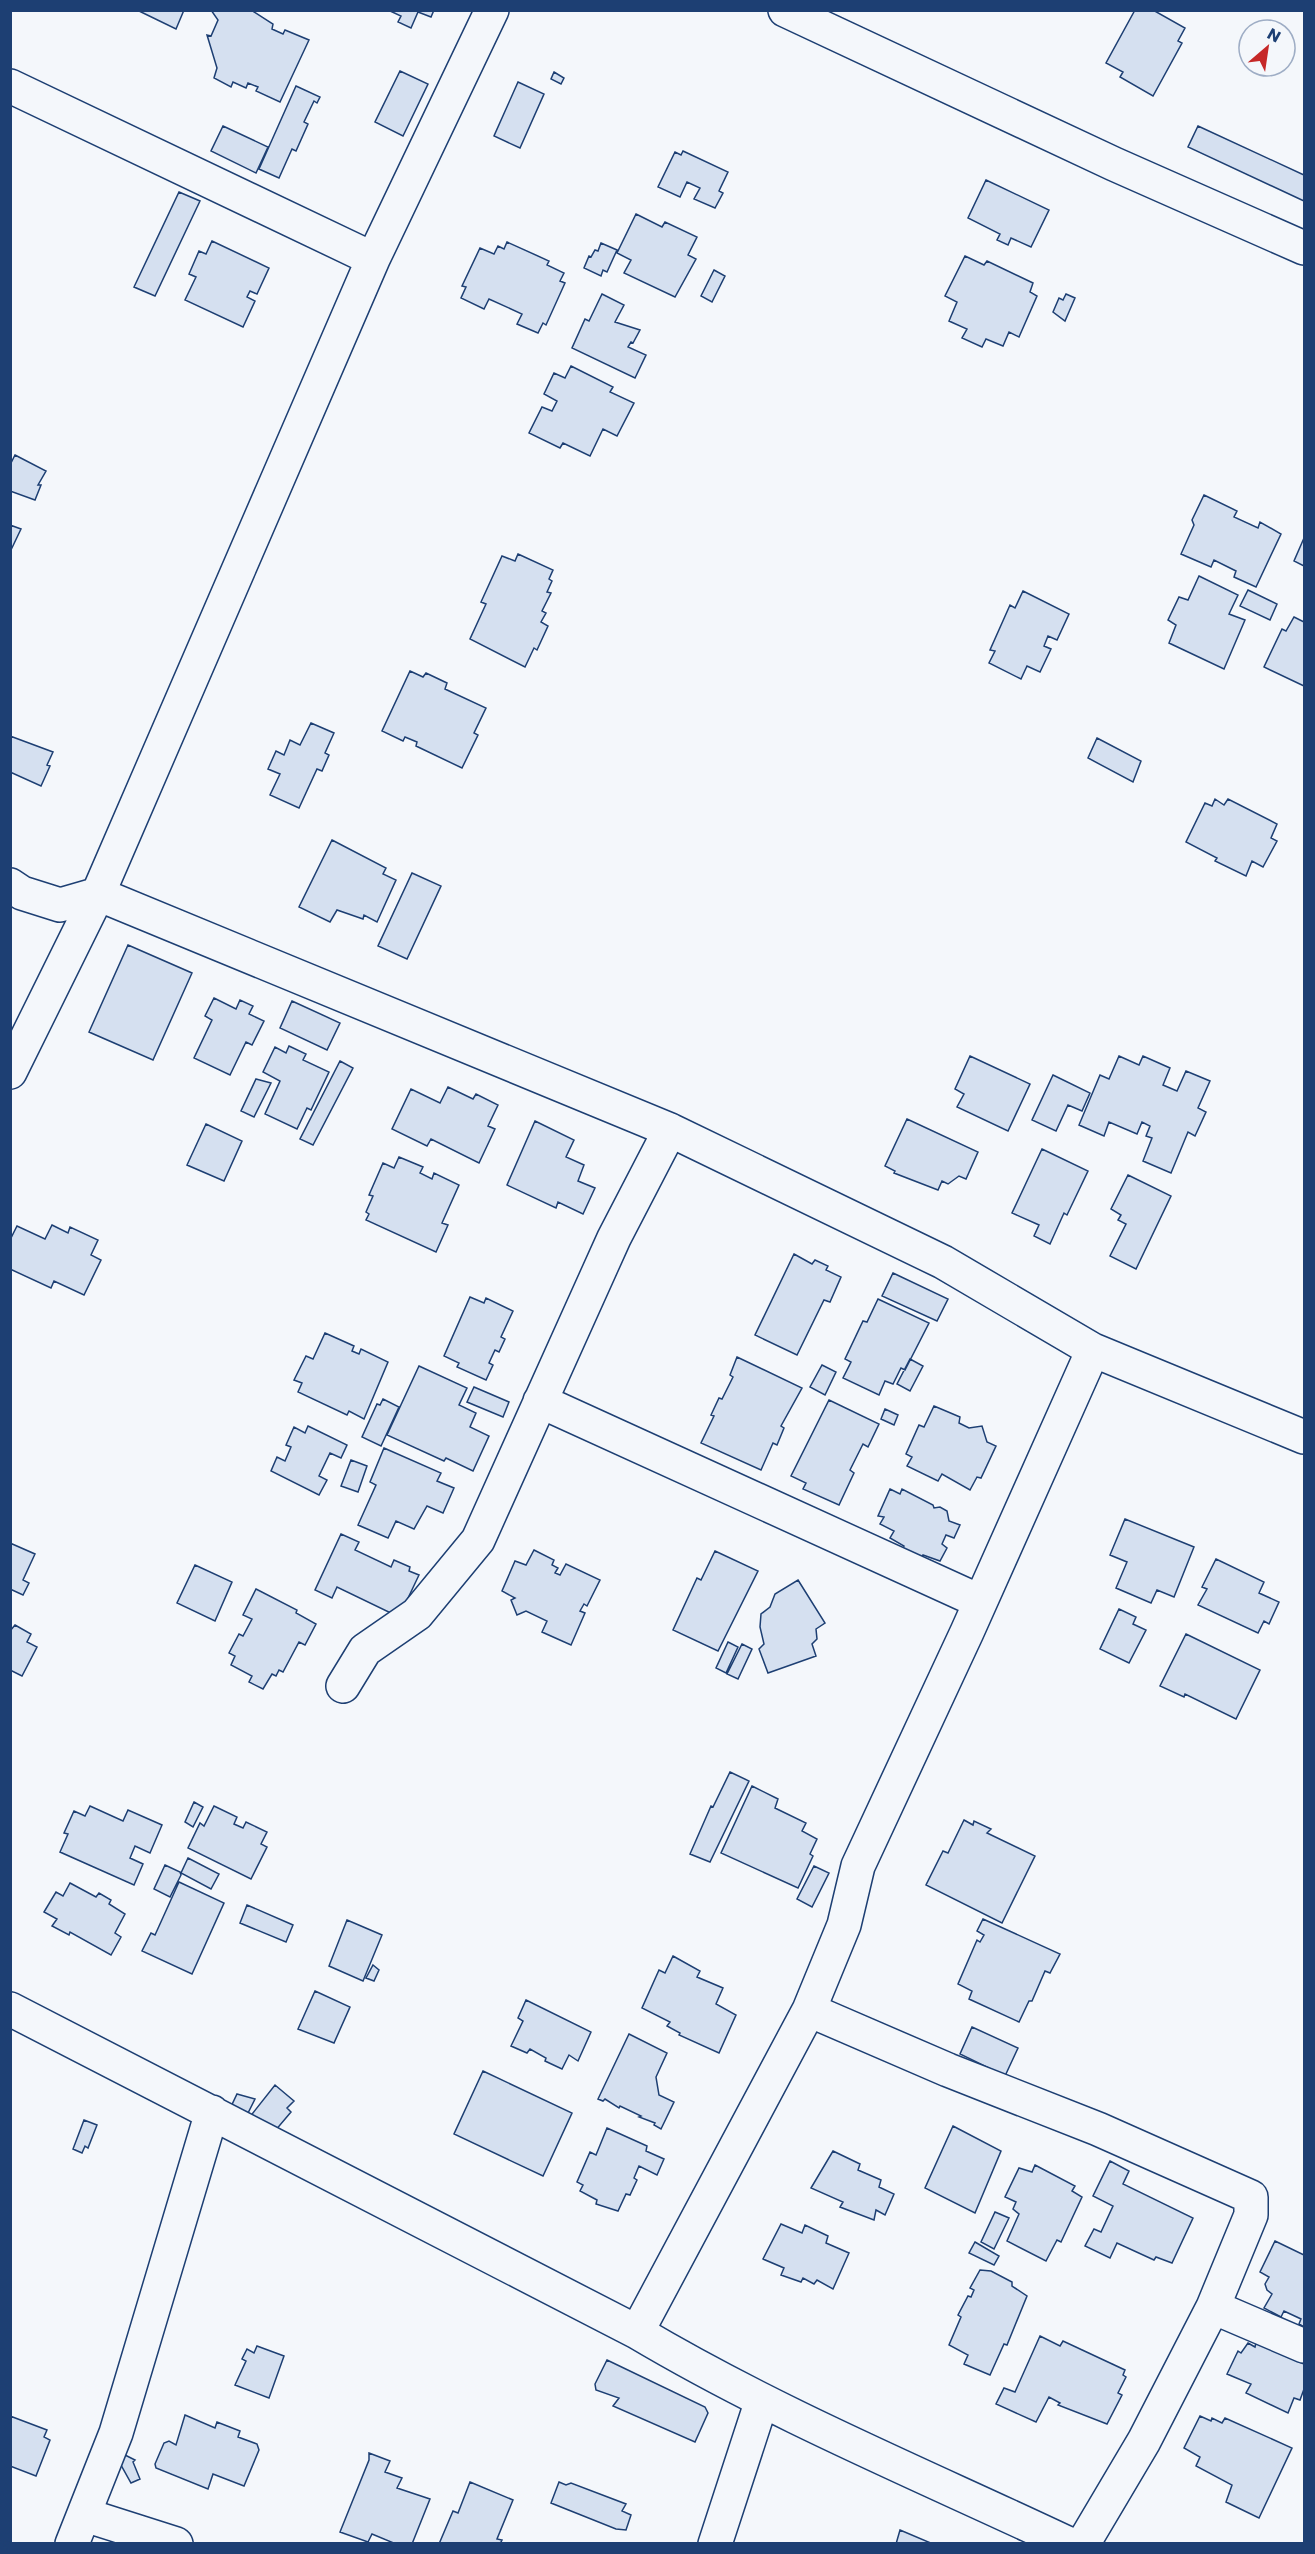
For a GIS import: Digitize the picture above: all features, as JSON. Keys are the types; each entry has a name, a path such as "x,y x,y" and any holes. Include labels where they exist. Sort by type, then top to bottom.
{"street":[{"path":"10,1072 98,894 373,259 492,10"},
{"path":"785,10 1114,164 1305,248"},
{"path":"12,92 373,259"},
{"path":"10,885 22,893 60,905 98,894 670,1130 943,1262 1092,1350 1305,1437"},
{"path":"343,1686 365,1650 417,1614 478,1540 614,1238 670,1130"},
{"path":"637,2332 809,2010 844,1925 858,1866 967,1632 1092,1350"},
{"path":"540,1401 979,1601"},
{"path":"10,2009 637,2332 686,2361 762,2400 1070,2544"},
{"path":"809,2010 948,2070 1098,2129 1251,2197 1251,2216 1213,2307 1144,2441 1083,2544"},
{"path":"176,2544 78,2529 116,2433 212,2112"},
{"path":"1213,2307 1305,2346"},
{"path":"715,2544 762,2400"}],"building":[{"path":"137,10 184,10 176,29"},
{"path":"211,10 251,10 273,24 272,29 283,34 285,30 309,40 280,102 256,91 258,87 248,83 246,88 233,82 231,87 214,78 217,68 207,35 211,36 218,20"},
{"path":"388,10 434,10 431,17 418,12 411,28 398,22 401,16"},
{"path":"1135,10 1153,10 1185,28 1178,41 1182,43 1153,96 1120,77 1123,72 1106,63"},
{"path":"400,71 428,84 403,136 375,122"},
{"path":"554,72 564,78 561,84 551,79"},
{"path":"518,82 544,94 520,148 494,136"},
{"path":"296,86 320,97 317,103 314,101 304,122 308,124 296,151 292,149 279,178 259,169"},
{"path":"223,126 268,147 256,173 211,151"},
{"path":"1198,126 1304,175 1304,201 1188,147"},
{"path":"683,151 728,172 719,191 723,193 715,208 694,199 700,188 687,182 680,197 658,187 675,152 681,155"},
{"path":"986,180 1049,210 1031,247 1011,238 1008,245 997,240 1000,234 968,218"},
{"path":"179,192 200,201 155,296 134,287"},
{"path":"636,214 662,227 665,222 697,237 688,255 696,259 675,297 624,273 631,260 617,253"},
{"path":"212,241 269,268 257,294 250,291 247,297 255,301 243,327 185,300 196,277 189,274 199,251 206,254"},
{"path":"507,242 549,261 547,265 564,273 560,281 565,283 546,325 543,323 538,333 517,324 522,314 489,299 484,309 461,298 466,287 462,286 480,248 494,254 498,246 504,249"},
{"path":"601,243 617,250 607,272 603,270 601,276 584,268 589,256 591,257 595,250 598,251"},
{"path":"965,256 984,265 987,261 1033,283 1030,292 1037,296 1019,337 1009,332 1003,346 986,339 982,347 962,338 967,329 949,321 957,302 945,296"},
{"path":"714,270 725,276 712,302 701,296"},
{"path":"602,294 624,305 615,322 640,330 628,347 646,355 635,378 572,348 585,319 589,321"},
{"path":"1066,294 1075,298 1065,321 1053,312 1059,298 1063,300"},
{"path":"571,366 613,387 610,392 634,403 617,436 603,429 590,456 563,443 560,448 529,433 542,407 552,411 557,401 544,394 554,373 565,378"},
{"path":"15,455 46,471 38,485 41,485 35,500 10,491 10,465"},
{"path":"1204,495 1237,511 1234,517 1258,528 1260,522 1281,534 1256,587 1234,577 1236,571 1214,560 1211,567 1181,554 1194,525 1192,520"},
{"path":"10,525 21,529 10,552"},
{"path":"1304,538 1304,566 1294,561"},
{"path":"518,554 553,570 549,579 552,581 547,592 551,593 542,611 546,613 541,622 548,626 537,650 534,648 525,667 470,639 486,604 481,602 502,556 515,561"},
{"path":"1199,576 1238,595 1229,614 1245,620 1224,669 1169,643 1176,625 1168,620 1179,597 1188,600"},
{"path":"1248,590 1277,604 1270,620 1240,606"},
{"path":"1023,591 1069,614 1057,640 1048,636 1044,646 1051,649 1040,672 1027,666 1021,679 989,663 995,651 990,650 1010,605 1015,608"},
{"path":"1294,617 1304,622 1304,686 1264,667 1282,629 1286,631"},
{"path":"410,671 423,677 426,673 447,683 445,689 486,708 474,733 478,735 462,768 416,746 417,742 405,737 403,741 382,731"},
{"path":"311,723 334,733 325,753 329,755 322,771 317,769 299,808 270,795 280,774 268,769 276,751 284,755 290,740 300,745"},
{"path":"10,736 53,752 47,765 50,766 41,786 10,772"},
{"path":"1097,738 1141,761 1133,782 1088,758"},
{"path":"1215,799 1224,805 1228,799 1277,824 1271,838 1277,841 1263,867 1252,861 1246,876 1215,861 1217,858 1186,842 1205,803 1212,806"},
{"path":"332,840 386,868 383,874 396,880 377,922 364,915 363,919 337,910 330,922 299,907"},
{"path":"412,873 441,886 407,959 378,946"},
{"path":"128,945 192,973 153,1060 89,1032"},
{"path":"214,998 236,1009 240,1000 253,1006 249,1014 264,1021 252,1045 246,1042 230,1075 194,1058 212,1020 205,1016"},
{"path":"292,1001 340,1023 327,1050 280,1028"},
{"path":"289,1046 306,1054 303,1060 329,1072 311,1110 307,1108 297,1129 265,1114 280,1081 263,1072 275,1047 286,1053"},
{"path":"970,1056 1030,1084 1008,1131 957,1107 964,1094 955,1089"},
{"path":"1119,1056 1139,1065 1143,1056 1170,1068 1163,1085 1177,1091 1186,1071 1210,1081 1198,1108 1206,1112 1195,1136 1188,1132 1171,1173 1143,1161 1152,1138 1146,1136 1150,1126 1142,1122 1137,1134 1109,1122 1104,1136 1079,1125 1100,1075 1109,1079"},
{"path":"340,1061 353,1068 313,1145 300,1139"},
{"path":"1053,1075 1090,1093 1082,1111 1068,1105 1056,1131 1032,1120"},
{"path":"256,1079 271,1083 254,1117 241,1111"},
{"path":"448,1087 473,1099 476,1094 498,1105 488,1126 495,1129 479,1163 431,1139 427,1146 392,1129 411,1089 440,1103"},
{"path":"907,1119 978,1152 966,1179 959,1176 948,1184 942,1181 938,1190 894,1173 895,1171 885,1166"},
{"path":"535,1121 574,1140 566,1157 584,1165 578,1181 595,1188 583,1214 558,1202 556,1208 507,1185"},
{"path":"206,1124 242,1141 224,1181 187,1165"},
{"path":"1042,1149 1088,1171 1067,1215 1064,1213 1050,1244 1034,1236 1039,1225 1012,1213"},
{"path":"399,1157 423,1167 420,1173 432,1179 434,1173 459,1185 442,1223 448,1225 436,1252 366,1220 369,1214 366,1212 373,1196 369,1195 383,1163 394,1168"},
{"path":"1128,1175 1171,1196 1136,1269 1110,1256 1126,1224 1118,1220 1121,1215 1111,1209"},
{"path":"52,1225 68,1233 70,1227 98,1240 91,1255 101,1260 84,1295 54,1281 51,1288 10,1269 10,1240 17,1226 45,1239"},
{"path":"794,1254 812,1264 815,1260 828,1266 826,1270 841,1277 830,1302 824,1300 797,1355 755,1335"},
{"path":"893,1273 948,1299 937,1321 882,1296"},
{"path":"470,1297 484,1303 486,1298 513,1311 501,1337 505,1339 499,1352 495,1350 489,1363 493,1365 486,1380 457,1367 459,1363 444,1356"},
{"path":"878,1299 929,1323 905,1370 901,1368 893,1384 885,1381 879,1395 843,1378 851,1362 845,1359 863,1321 867,1322"},
{"path":"325,1333 354,1346 352,1351 359,1354 361,1349 388,1362 364,1419 349,1411 347,1415 298,1392 302,1383 294,1380 306,1356 313,1359"},
{"path":"737,1357 802,1388 781,1426 784,1428 777,1445 773,1443 761,1470 701,1443 714,1416 711,1415 719,1398 722,1399 733,1377 730,1375"},
{"path":"910,1359 923,1366 910,1391 897,1384"},
{"path":"822,1365 836,1372 825,1395 810,1387"},
{"path":"419,1366 467,1388 459,1405 476,1413 470,1427 489,1436 473,1471 446,1458 444,1461 387,1435"},
{"path":"474,1387 509,1402 503,1417 467,1402"},
{"path":"383,1399 399,1407 381,1446 362,1437 377,1404 380,1405"},
{"path":"829,1400 879,1424 868,1447 863,1444 850,1470 854,1473 839,1505 803,1489 806,1483 791,1476"},
{"path":"934,1406 960,1417 959,1423 969,1428 982,1426 987,1442 996,1446 981,1478 977,1477 970,1490 942,1474 938,1481 907,1466 912,1457 906,1454 919,1425 924,1427"},
{"path":"885,1409 898,1415 894,1425 881,1419"},
{"path":"308,1426 347,1445 341,1458 330,1453 319,1476 327,1480 319,1495 271,1471 277,1457 285,1461 291,1447 286,1445 294,1427 305,1433"},
{"path":"384,1448 441,1473 437,1481 454,1488 443,1513 427,1506 414,1529 396,1521 388,1538 358,1525 376,1485 370,1482"},
{"path":"351,1460 367,1466 358,1492 341,1486"},
{"path":"890,1489 900,1494 902,1489 933,1505 934,1508 940,1507 947,1511 949,1521 960,1525 954,1538 946,1535 942,1544 947,1548 940,1561 923,1555 920,1561 901,1553 904,1546 890,1538 894,1531 880,1524 884,1517 878,1516"},
{"path":"1125,1519 1194,1547 1174,1597 1157,1590 1151,1603 1116,1588 1127,1562 1110,1555"},
{"path":"341,1534 359,1542 355,1550 391,1567 394,1560 410,1567 409,1571 419,1575 399,1617 337,1587 332,1598 315,1590"},
{"path":"10,1543 35,1554 23,1580 29,1583 23,1595 10,1589"},
{"path":"534,1550 554,1560 552,1565 558,1568 555,1573 560,1575 566,1564 600,1580 587,1606 584,1604 580,1611 585,1613 571,1645 542,1632 547,1621 526,1611 517,1615 511,1600 515,1598 502,1591 515,1561 526,1565"},
{"path":"715,1551 758,1571 718,1651 673,1630 697,1578 701,1580"},
{"path":"1216,1559 1264,1582 1259,1593 1279,1602 1269,1624 1264,1621 1258,1633 1198,1605 1207,1589 1202,1587"},
{"path":"195,1565 232,1582 215,1621 177,1603"},
{"path":"798,1580 825,1623 816,1629 817,1639 812,1644 816,1656 768,1673 759,1649 764,1644 760,1627 761,1614 770,1607 775,1594"},
{"path":"256,1589 297,1610 296,1613 316,1624 305,1645 299,1642 283,1672 279,1670 276,1676 272,1674 263,1689 249,1682 252,1676 231,1665 235,1656 229,1653 239,1634 243,1636 252,1619 243,1615"},
{"path":"1119,1609 1136,1617 1133,1624 1146,1630 1129,1663 1100,1649"},
{"path":"15,1625 31,1634 27,1642 37,1647 22,1676 10,1670 10,1631"},
{"path":"1186,1634 1260,1670 1236,1719 1185,1694 1184,1697 1160,1686"},
{"path":"728,1642 738,1647 726,1673 716,1668"},
{"path":"742,1644 752,1649 738,1679 727,1674"},
{"path":"730,1772 749,1781 710,1862 690,1854 711,1806 713,1807"},
{"path":"752,1786 778,1799 775,1808 806,1823 802,1831 817,1839 810,1854 813,1856 798,1888 721,1853"},
{"path":"194,1802 203,1807 193,1827 185,1822"},
{"path":"90,1806 123,1821 128,1810 162,1825 150,1853 135,1846 130,1858 143,1864 134,1885 60,1852 68,1834 64,1833 74,1811 85,1816"},
{"path":"214,1806 237,1817 234,1824 243,1828 246,1822 267,1832 261,1844 267,1847 251,1879 188,1848 200,1823 204,1826"},
{"path":"964,1820 973,1825 974,1821 991,1829 987,1833 1035,1856 1002,1923 926,1885 943,1851 948,1853"},
{"path":"188,1858 219,1874 211,1889 181,1873"},
{"path":"165,1865 180,1872 181,1875 170,1897 154,1889"},
{"path":"814,1866 829,1873 812,1907 797,1899"},
{"path":"179,1882 224,1903 192,1974 142,1951 151,1933 155,1935"},
{"path":"70,1883 96,1897 99,1893 111,1900 109,1904 125,1914 115,1933 121,1937 111,1955 70,1932 69,1935 52,1926 57,1919 44,1912 56,1892 63,1896"},
{"path":"247,1905 293,1925 286,1942 240,1923"},
{"path":"983,1919 1060,1954 1050,1973 1045,1971 1032,2001 1029,2001 1019,2022 969,1999 972,1991 958,1984 977,1940 980,1942 984,1935 977,1931"},
{"path":"347,1920 382,1935 363,1981 329,1966"},
{"path":"673,1956 700,1971 697,1977 723,1988 716,2004 736,2015 719,2053 679,2035 680,2033 667,2026 670,2022 642,2008 659,1970 665,1973"},
{"path":"373,1965 379,1970 374,1981 366,1978"},
{"path":"315,1991 350,2007 334,2043 298,2029"},
{"path":"526,2000 591,2032 578,2061 569,2055 562,2069 545,2061 546,2058 530,2049 527,2053 511,2046 523,2021 518,2018"},
{"path":"972,2027 1018,2048 1005,2076 960,2054"},
{"path":"629,2034 667,2053 656,2077 659,2095 674,2102 661,2129 654,2125 655,2123 620,2106 619,2108 605,2099 603,2101 598,2099"},
{"path":"483,2071 572,2113 543,2176 454,2134"},
{"path":"275,2085 294,2101 287,2108 291,2112 269,2138 249,2118"},
{"path":"237,2094 255,2099 244,2121 228,2113"},
{"path":"84,2120 97,2125 88,2148 85,2146 82,2153 73,2149"},
{"path":"953,2126 1001,2151 975,2213 925,2188"},
{"path":"607,2128 647,2146 646,2151 664,2159 657,2175 639,2166 634,2178 637,2180 630,2195 626,2194 618,2211 596,2204 597,2200 580,2191 583,2185 577,2182 590,2152 596,2155"},
{"path":"833,2151 860,2164 858,2170 881,2180 879,2187 894,2194 885,2215 876,2210 874,2220 840,2207 843,2202 811,2188"},
{"path":"1110,2161 1129,2171 1123,2184 1193,2218 1172,2263 1156,2257 1154,2260 1117,2243 1110,2258 1085,2246 1094,2229 1101,2232 1113,2206 1093,2196"},
{"path":"1035,2165 1075,2186 1072,2191 1082,2197 1061,2242 1057,2240 1046,2261 1007,2241 1019,2214 1013,2209 1016,2202 1005,2197 1019,2168 1032,2172"},
{"path":"995,2212 1009,2218 994,2249 981,2242"},
{"path":"781,2224 802,2233 805,2225 828,2236 826,2243 849,2253 833,2289 817,2280 814,2284 803,2278 801,2282 781,2275 784,2268 763,2259"},
{"path":"1275,2241 1304,2255 1304,2327 1299,2324 1301,2319 1284,2311 1281,2317 1264,2308 1272,2294 1267,2290 1265,2284 1269,2277 1260,2272"},
{"path":"975,2242 999,2256 994,2265 969,2253"},
{"path":"980,2270 991,2271 1012,2282 1012,2286 1027,2296 1007,2345 1004,2344 990,2375 964,2364 968,2355 949,2345 961,2317 958,2315 968,2296 971,2297 974,2290 970,2288"},
{"path":"1040,2336 1060,2346 1063,2341 1125,2370 1123,2375 1126,2377 1118,2393 1122,2395 1107,2424 1058,2405 1060,2403 1049,2397 1036,2422 996,2404 1004,2388 1015,2392"},
{"path":"1248,2343 1255,2347 1256,2343 1304,2364 1304,2389 1300,2400 1294,2398 1288,2413 1246,2393 1251,2384 1227,2374 1238,2351 1241,2353"},
{"path":"257,2346 284,2356 269,2398 235,2385 246,2361 242,2359 247,2349 254,2353"},
{"path":"607,2360 705,2407 708,2413 695,2442 613,2406 619,2398 596,2390 595,2384"},
{"path":"185,2415 215,2428 217,2422 240,2431 238,2437 257,2444 259,2450 244,2486 213,2474 208,2489 156,2468 155,2464 164,2443 169,2441 176,2445"},
{"path":"10,2416 47,2430 44,2437 50,2440 36,2476 10,2466"},
{"path":"1200,2416 1222,2423 1225,2418 1292,2448 1259,2518 1226,2502 1232,2485 1196,2466 1200,2457 1184,2448"},
{"path":"369,2453 390,2461 385,2472 402,2478 397,2488 430,2499 412,2544 396,2544 372,2534 368,2542 340,2532 369,2460"},
{"path":"123,2454 135,2460 133,2462 140,2479 131,2483 121,2465"},
{"path":"470,2482 513,2500 497,2539 502,2540 500,2544 439,2544 453,2511 458,2513"},
{"path":"559,2482 566,2485 571,2483 626,2504 622,2511 631,2515 626,2530 616,2529 551,2503"},
{"path":"900,2530 933,2544 896,2544"}]}
